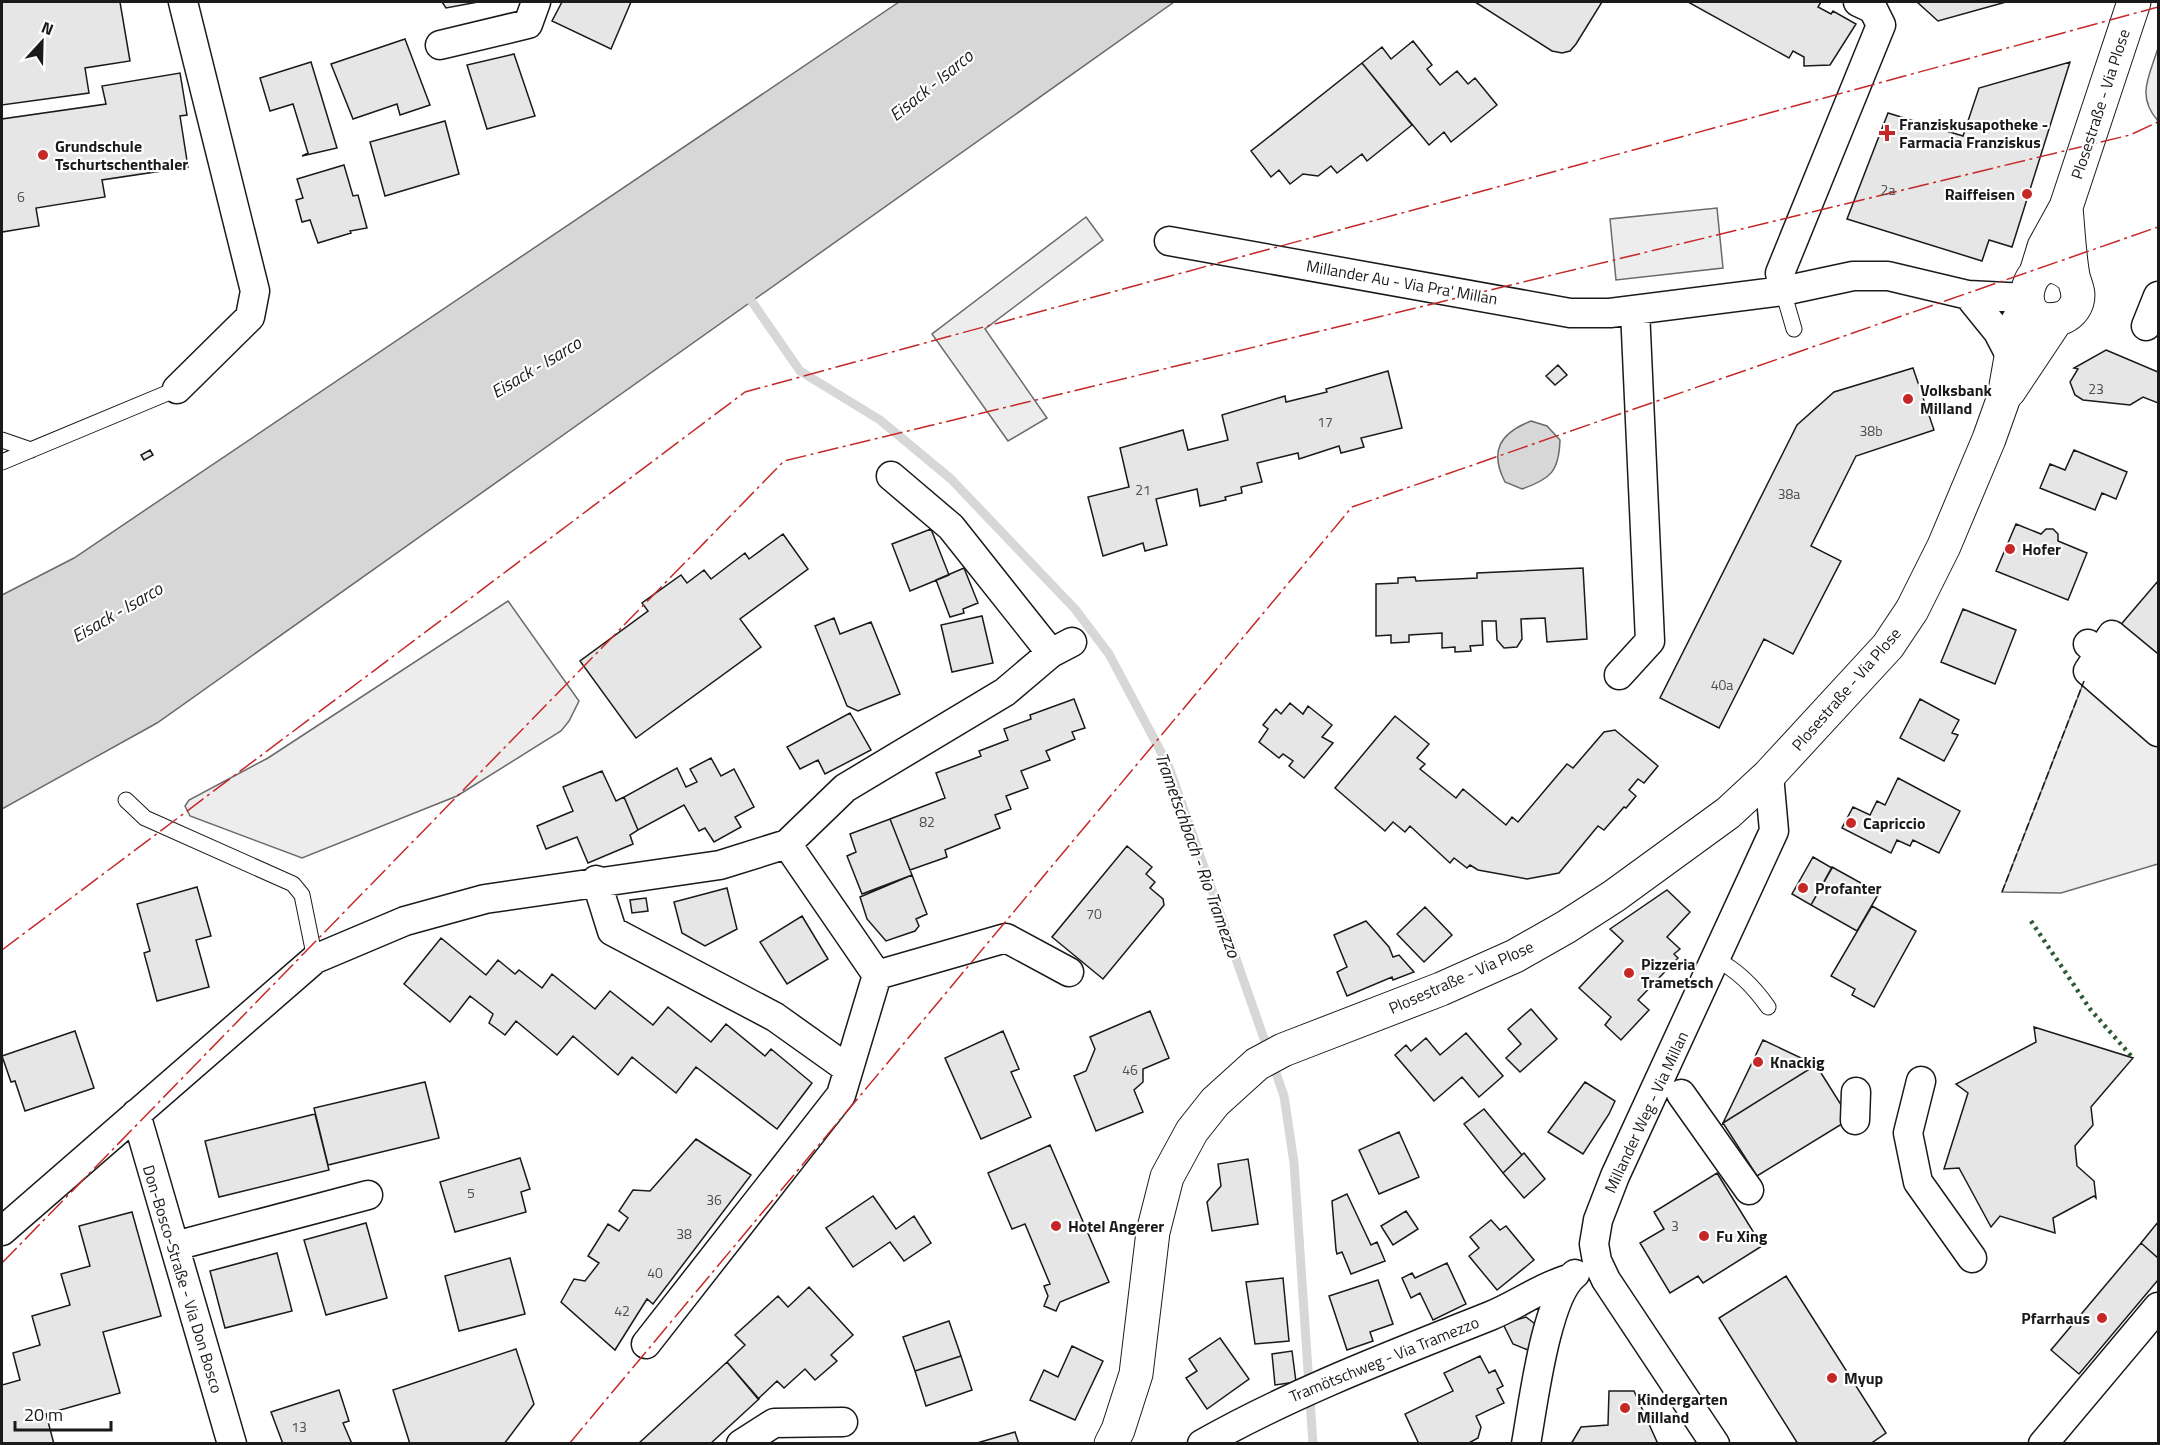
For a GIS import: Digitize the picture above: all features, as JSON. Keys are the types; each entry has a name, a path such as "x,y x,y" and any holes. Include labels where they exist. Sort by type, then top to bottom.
{"street":[{"path":"177,389 250,317 255,291 183,2"},
{"path":"440,45 528,24 536,2"},
{"path":"1784,291 1780,273 1881,25 1873,9 1858,2"},
{"name":"Plosestraße - Via Plose","path":"1111,1443 1118,1430 1136,1374 1153,1232 1167,1177 1192,1131 1215,1102 1270,1057 1441,989 1515,956 1614,896 1728,813 1769,775 1888,646 1912,610 1944,546 2004,397 2017,323 2044,247 2066,207 2134,2"},
{"name":"Plosestraße - Via Plose","path":"2004,397 2056,320 2069,314 2077,303 2079,294 2073,278 2066,207"},
{"name":"Millander Au - Via Pra' Millan","path":"1169,241 1570,313 1610,313 1784,291 1853,276 1888,276 1968,295 2030,291"},
{"path":"2056,320 2039,317 2030,291 2044,269 2060,268 2073,278"},
{"path":"1968,295 1998,332 2011,357"},
{"path":"2146,326 2158,296"},
{"path":"1619,675 1650,641 1635,310"},
{"path":"2,1231 315,959 417,917 485,898 596,880 720,865 787,844 845,788 1005,692 1061,647 951,527 891,476"},
{"path":"2158,673 2112,635 2094,648 2088,671 2158,732"},
{"path":"2094,648 2158,704"},
{"name":"Millander Weg - Via Millan","path":"1597,1261 1594,1245 1598,1220 1615,1176 1717,960 1774,831 1769,775"},
{"path":"787,844 878,975"},
{"path":"596,880 612,931 775,1017 848,1069"},
{"path":"878,975 1006,938 1069,972"},
{"path":"646,1344 841,1095 878,975"},
{"path":"1921,1081 1908,1133 1918,1182 1972,1258"},
{"path":"1855,1119 1856,1092"},
{"path":"1681,1094 1749,1190"},
{"name":"Don-Bosco-Straße - Via Don Bosco","path":"136,1114 232,1443"},
{"path":"175,1246 368,1195"},
{"path":"1526,1443 1551,1316 1558,1294 1568,1280 1597,1261 1606,1280 1715,1443"},
{"name":"Tramötschweg - Via Tramezzo","path":"1202,1443 1296,1394 1506,1310 1543,1287 1568,1280"},
{"path":"2043,1443 2158,1307"},
{"path":"741,1443 774,1423 843,1422"}],"lane":[{"path":"1784,291 1794,329"},
{"path":"2,462 177,389"},
{"path":"2,440 31,450"},
{"path":"126,800 145,818 294,884 302,895 315,959"},
{"path":"1717,960 1732,968 1756,991 1768,1007"}],"shaded area":[{"path":"2158,48 2158,121 2147,103 2146,86"},
{"path":"1717,208 1723,268 1616,280 1610,219"},
{"path":"1086,217 1103,240 985,329 1047,418 1008,441 932,334"},
{"path":"508,601 579,701 561,731 457,796 302,858 190,816 185,806 189,800 268,758"},
{"path":"2088,671 2158,732 2158,864 2061,893 2002,892"}],"water":[{"name":"Eisack - Isarco","path":"899,2 1174,2 157,723 2,809 2,595 74,558"},
{"path":"1531,421 1547,426 1560,440 1558,459 1547,477 1522,489 1505,482 1500,471 1498,452 1505,437"}],"building":[{"path":"2,2 120,2 130,61 85,68 89,93 2,105"},
{"path":"442,2 478,2 446,8"},
{"path":"562,2 631,2 611,49 552,21"},
{"path":"1475,2 1602,2 1576,44 1570,51 1562,53 1552,51"},
{"path":"1688,2 1821,2 1818,7 1831,14 1833,11 1856,24 1830,65 1804,66 1804,57 1793,51 1789,58"},
{"path":"1917,2 2006,2 1938,21"},
{"path":"405,39 430,105 400,115 397,104 353,119 331,64"},
{"path":"1413,41 1432,65 1427,69 1440,85 1457,71 1468,84 1475,78 1497,105 1451,142 1444,132 1429,145 1362,63 1382,47 1391,59"},
{"path":"514,54 535,116 487,129 467,65"},
{"path":"311,62 337,148 302,156 308,153 293,104 270,111 260,78"},
{"path":"2070,62 2012,247 1989,240 1982,261 1847,219 1888,113 1963,136 1979,88"},
{"path":"1362,63 1412,125 1367,161 1362,154 1337,173 1331,166 1318,176 1303,174 1290,184 1279,170 1271,177 1251,151"},
{"path":"180,73 187,115 180,116 188,167 102,180 105,197 36,208 39,226 2,232 2,119 106,104 102,86"},
{"path":"445,121 459,174 385,196 370,142"},
{"path":"344,165 353,196 358,195 367,228 350,231 351,233 318,243 310,220 302,222 296,200 303,198 297,179"},
{"path":"2106,350 2158,372 2158,403 2143,397 2130,405 2083,400 2075,395 2070,382 2078,369 2074,368"},
{"path":"1558,365 1567,375 1555,385 1546,376"},
{"path":"1913,368 1934,430 1856,456 1811,546 1841,561 1793,654 1764,639 1719,728 1660,698 1797,425 1834,392"},
{"path":"1388,371 1402,428 1361,438 1364,447 1341,453 1339,446 1299,459 1298,453 1257,463 1262,482 1241,487 1242,493 1225,497 1226,500 1200,506 1197,489 1156,499 1167,545 1145,551 1143,543 1103,556 1088,497 1129,487 1120,448 1183,430 1188,450 1228,440 1222,415 1285,396 1286,402 1327,392 1326,389"},
{"path":"150,450 153,455 144,460 141,455"},
{"path":"2074,450 2127,472 2116,499 2102,493 2095,510 2040,488 2050,464 2065,470"},
{"path":"2016,524 2041,534 2046,529 2053,529 2058,534 2058,541 2087,553 2068,600 1996,571"},
{"path":"931,529 949,575 910,591 892,544"},
{"path":"783,534 808,569 740,619 761,647 636,738 580,661 648,611 642,603 681,575 687,583 704,570 711,579 745,553 749,559"},
{"path":"964,568 978,603 963,609 964,613 950,617 936,580"},
{"path":"1583,568 1587,639 1547,642 1545,618 1521,619 1522,639 1517,647 1504,648 1497,640 1496,621 1482,621 1483,645 1470,646 1471,651 1455,652 1455,647 1442,648 1442,633 1409,635 1409,642 1391,643 1391,635 1376,636 1376,584 1398,583 1398,578 1415,577 1416,581 1477,578 1477,573"},
{"path":"2158,581 2158,673 2112,635"},
{"path":"1963,609 2016,630 1995,684 1941,662"},
{"path":"982,616 993,663 952,672 941,625"},
{"path":"834,618 840,634 871,622 900,694 858,711 847,706 815,626"},
{"path":"1074,699 1085,728 1072,732 1075,739 1046,751 1050,760 1021,771 1028,788 1006,796 1011,809 995,815 1000,828 945,850 947,857 910,870 890,819 945,798 936,773 981,756 979,751 1008,740 1004,729 1031,719 1030,715"},
{"path":"1920,699 1959,720 1952,733 1958,735 1944,761 1900,738"},
{"path":"1290,703 1303,714 1308,706 1332,725 1322,737 1333,743 1304,778 1289,766 1293,761 1283,754 1279,758 1259,742 1268,729 1263,725 1276,709 1281,714"},
{"path":"850,713 871,750 825,774 818,760 800,769 787,747"},
{"path":"1395,716 1429,744 1417,758 1425,764 1420,769 1456,798 1463,789 1506,825 1512,817 1518,822 1567,764 1573,768 1604,732 1615,730 1658,766 1644,783 1638,779 1629,790 1636,796 1626,808 1624,807 1604,830 1598,826 1559,873 1527,879 1478,870 1470,865 1467,868 1454,858 1450,863 1410,826 1405,832 1393,822 1385,831 1335,788"},
{"path":"711,758 721,776 734,769 754,807 735,817 741,827 714,842 705,828 699,831 684,805 638,830 624,797 677,768 686,787 697,782 690,769"},
{"path":"602,771 616,801 624,797 638,830 630,835 633,844 588,863 577,837 546,849 537,826 573,811 563,787"},
{"path":"1898,778 1960,811 1939,853 1913,840 1910,846 1897,840 1891,853 1842,828 1853,807 1870,815 1877,801 1885,805"},
{"path":"890,819 912,875 862,894 847,856 856,852 850,834"},
{"path":"1127,846 1152,867 1146,874 1155,882 1150,888 1163,899 1164,905 1103,979 1052,937"},
{"path":"1813,857 1832,868 1811,905 1792,894"},
{"path":"1832,867 1879,893 1857,931 1811,905"},
{"path":"912,875 927,914 916,919 919,926 915,931 886,941 867,919 860,897"},
{"path":"197,887 211,936 196,940 209,987 157,1001 144,953 150,951 137,904"},
{"path":"727,888 737,929 705,946 682,933 674,902"},
{"name":"Pizzeria Trametsch","path":"1667,890 1690,912 1667,937 1680,949 1674,954 1678,958 1638,1000 1649,1010 1621,1040 1605,1025 1611,1017 1579,988 1623,941 1610,929"},
{"path":"646,898 648,911 632,913 630,900"},
{"path":"1872,906 1916,931 1874,1007 1852,995 1855,989 1831,976"},
{"path":"1425,907 1452,935 1424,962 1397,934"},
{"path":"802,916 828,959 787,984 760,942"},
{"path":"1366,921 1389,947 1393,957 1399,955 1414,972 1393,980 1392,977 1347,996 1337,972 1347,967 1334,935"},
{"path":"441,938 486,975 498,960 515,974 519,970 542,988 552,974 595,1009 610,991 653,1025 668,1007 711,1042 726,1024 765,1056 771,1049 812,1083 777,1129 696,1067 676,1093 632,1057 618,1075 573,1036 557,1055 516,1021 505,1035 489,1023 493,1014 470,996 450,1022 404,984"},
{"path":"1531,1009 1557,1039 1520,1072 1506,1058 1521,1044 1508,1029"},
{"path":"1150,1011 1169,1058 1143,1069 1143,1082 1134,1090 1143,1112 1096,1131 1074,1076 1086,1071 1095,1049 1090,1037"},
{"path":"2034,1027 2133,1058 2091,1107 2093,1125 2075,1146 2077,1166 2094,1181 2096,1198 2094,1196 2053,1218 2055,1233 2000,1216 1991,1227 1959,1168 1944,1169 1968,1093 1956,1084 2036,1042"},
{"path":"75,1031 94,1088 25,1111 15,1081 11,1082 2,1056"},
{"path":"1003,1031 1019,1069 1011,1072 1031,1117 981,1139 945,1058"},
{"path":"1466,1033 1503,1076 1479,1097 1462,1077 1434,1101 1395,1055 1406,1045 1411,1051 1426,1038 1440,1055"},
{"path":"1763,1040 1816,1065 1723,1123"},
{"path":"1816,1065 1850,1119 1757,1176 1723,1123"},
{"path":"425,1082 439,1138 328,1165 314,1108"},
{"path":"1585,1082 1615,1101 1583,1154 1548,1132"},
{"path":"1484,1109 1522,1155 1503,1173 1464,1124"},
{"path":"315,1114 329,1170 219,1197 205,1141"},
{"path":"1399,1132 1419,1177 1379,1194 1359,1150"},
{"path":"696,1139 751,1175 653,1304 647,1299 615,1350 561,1302 574,1279 585,1281 599,1263 588,1256 608,1224 619,1231 628,1218 619,1211 633,1190 650,1191"},
{"name":"Hotel Angerer","path":"1050,1145 1109,1282 1060,1302 1056,1311 1044,1306 1048,1296 1044,1286 1050,1284 1025,1224 1012,1229 988,1173"},
{"path":"1524,1153 1545,1179 1524,1198 1503,1173"},
{"path":"520,1158 530,1189 521,1192 526,1212 455,1232 440,1182"},
{"path":"1248,1159 1258,1224 1212,1231 1207,1202 1221,1186 1218,1164"},
{"name":"Fu Xing","path":"1717,1173 1762,1246 1703,1283 1698,1276 1670,1293 1640,1243 1664,1229 1654,1212"},
{"path":"1347,1194 1371,1245 1377,1242 1385,1261 1351,1274 1342,1252 1337,1254 1332,1201"},
{"path":"873,1196 896,1229 914,1216 931,1243 904,1261 890,1242 853,1267 826,1228"},
{"path":"1406,1211 1418,1229 1393,1245 1381,1226"},
{"path":"132,1212 161,1316 103,1332 120,1393 46,1414 54,1444 2,1444 2,1385 20,1380 13,1353 40,1345 32,1316 70,1305 61,1274 90,1266 79,1226"},
{"path":"1491,1220 1500,1230 1506,1226 1534,1260 1497,1290 1469,1256 1479,1248 1470,1237"},
{"path":"2158,1222 2158,1258 2141,1243"},
{"path":"366,1223 387,1298 326,1315 304,1240"},
{"name":"Pfarrhaus","path":"2141,1243 2158,1258 2158,1280 2079,1374 2051,1350"},
{"path":"277,1253 292,1311 225,1328 210,1271"},
{"path":"510,1258 525,1314 459,1331 445,1276"},
{"path":"1447,1263 1466,1304 1433,1320 1420,1293 1411,1298 1402,1278 1412,1273 1415,1278"},
{"path":"1786,1276 1886,1433 1870,1444 1798,1444 1719,1318"},
{"path":"1283,1278 1289,1341 1255,1344 1246,1282"},
{"path":"1378,1280 1393,1324 1370,1332 1373,1341 1347,1350 1329,1296"},
{"path":"809,1287 853,1335 831,1355 837,1361 815,1380 805,1369 784,1388 777,1381 758,1399 727,1362 745,1345 735,1335 778,1296 788,1307"},
{"path":"1526,1317 1539,1327 1533,1352 1513,1344 1503,1324"},
{"path":"949,1321 961,1356 915,1371 903,1337"},
{"path":"1220,1338 1249,1379 1207,1409 1186,1378 1197,1371 1189,1359"},
{"path":"1072,1346 1103,1361 1075,1420 1030,1400 1044,1370 1058,1377"},
{"path":"516,1349 534,1404 504,1444 410,1444 393,1390"},
{"path":"1292,1351 1296,1382 1275,1385 1272,1354"},
{"path":"961,1356 972,1390 926,1406 915,1371"},
{"path":"1480,1356 1489,1373 1495,1370 1503,1386 1497,1389 1504,1403 1476,1416 1481,1427 1478,1438 1467,1444 1419,1444 1405,1414 1453,1391 1444,1373"},
{"path":"727,1362 759,1399 710,1444 638,1444"},
{"path":"339,1390 349,1421 343,1423 352,1444 283,1444 271,1412"},
{"name":"Kindergarten Milland","path":"1609,1391 1634,1391 1658,1444 1571,1444 1581,1427 1608,1425"},
{"path":"1015,1432 1019,1444 977,1443"}],"waterway":[{"name":"Trametschbach - Rio Tramezzo","path":"746,293 800,371 880,420 951,479 1075,609 1109,654 1169,767 1284,1096 1294,1163 1313,1444"}],"hedge":[{"path":"2031,921 2090,1009 2133,1058"}],"fence":[{"path":"2002,892 2084,681"}],"power":[{"path":"2,950 745,392 2158,7"},
{"path":"2,1263 784,461 2130,135 2158,122"},
{"path":"569,1444 1352,507 2158,227"}],"place":[{"name":"Franziskusapotheke - Farmacia Franziskus","path":"1887,133"},
{"name":"Grundschule Tschurtschenthaler","path":"43,155"},
{"name":"Raiffeisen","path":"2027,194"},
{"name":"Volksbank Milland","path":"1908,399"},
{"name":"Hofer","path":"2010,549"},
{"name":"Capriccio","path":"1851,823"},
{"name":"Profanter","path":"1803,888"},
{"name":"Pizzeria Trametsch","path":"1629,973"},
{"name":"Knackig","path":"1758,1062"},
{"name":"Hotel Angerer","path":"1056,1226"},
{"name":"Fu Xing","path":"1704,1236"},
{"name":"Pfarrhaus","path":"2102,1318"},
{"name":"Myup","path":"1832,1378"},
{"name":"Kindergarten Milland","path":"1625,1408"}]}
